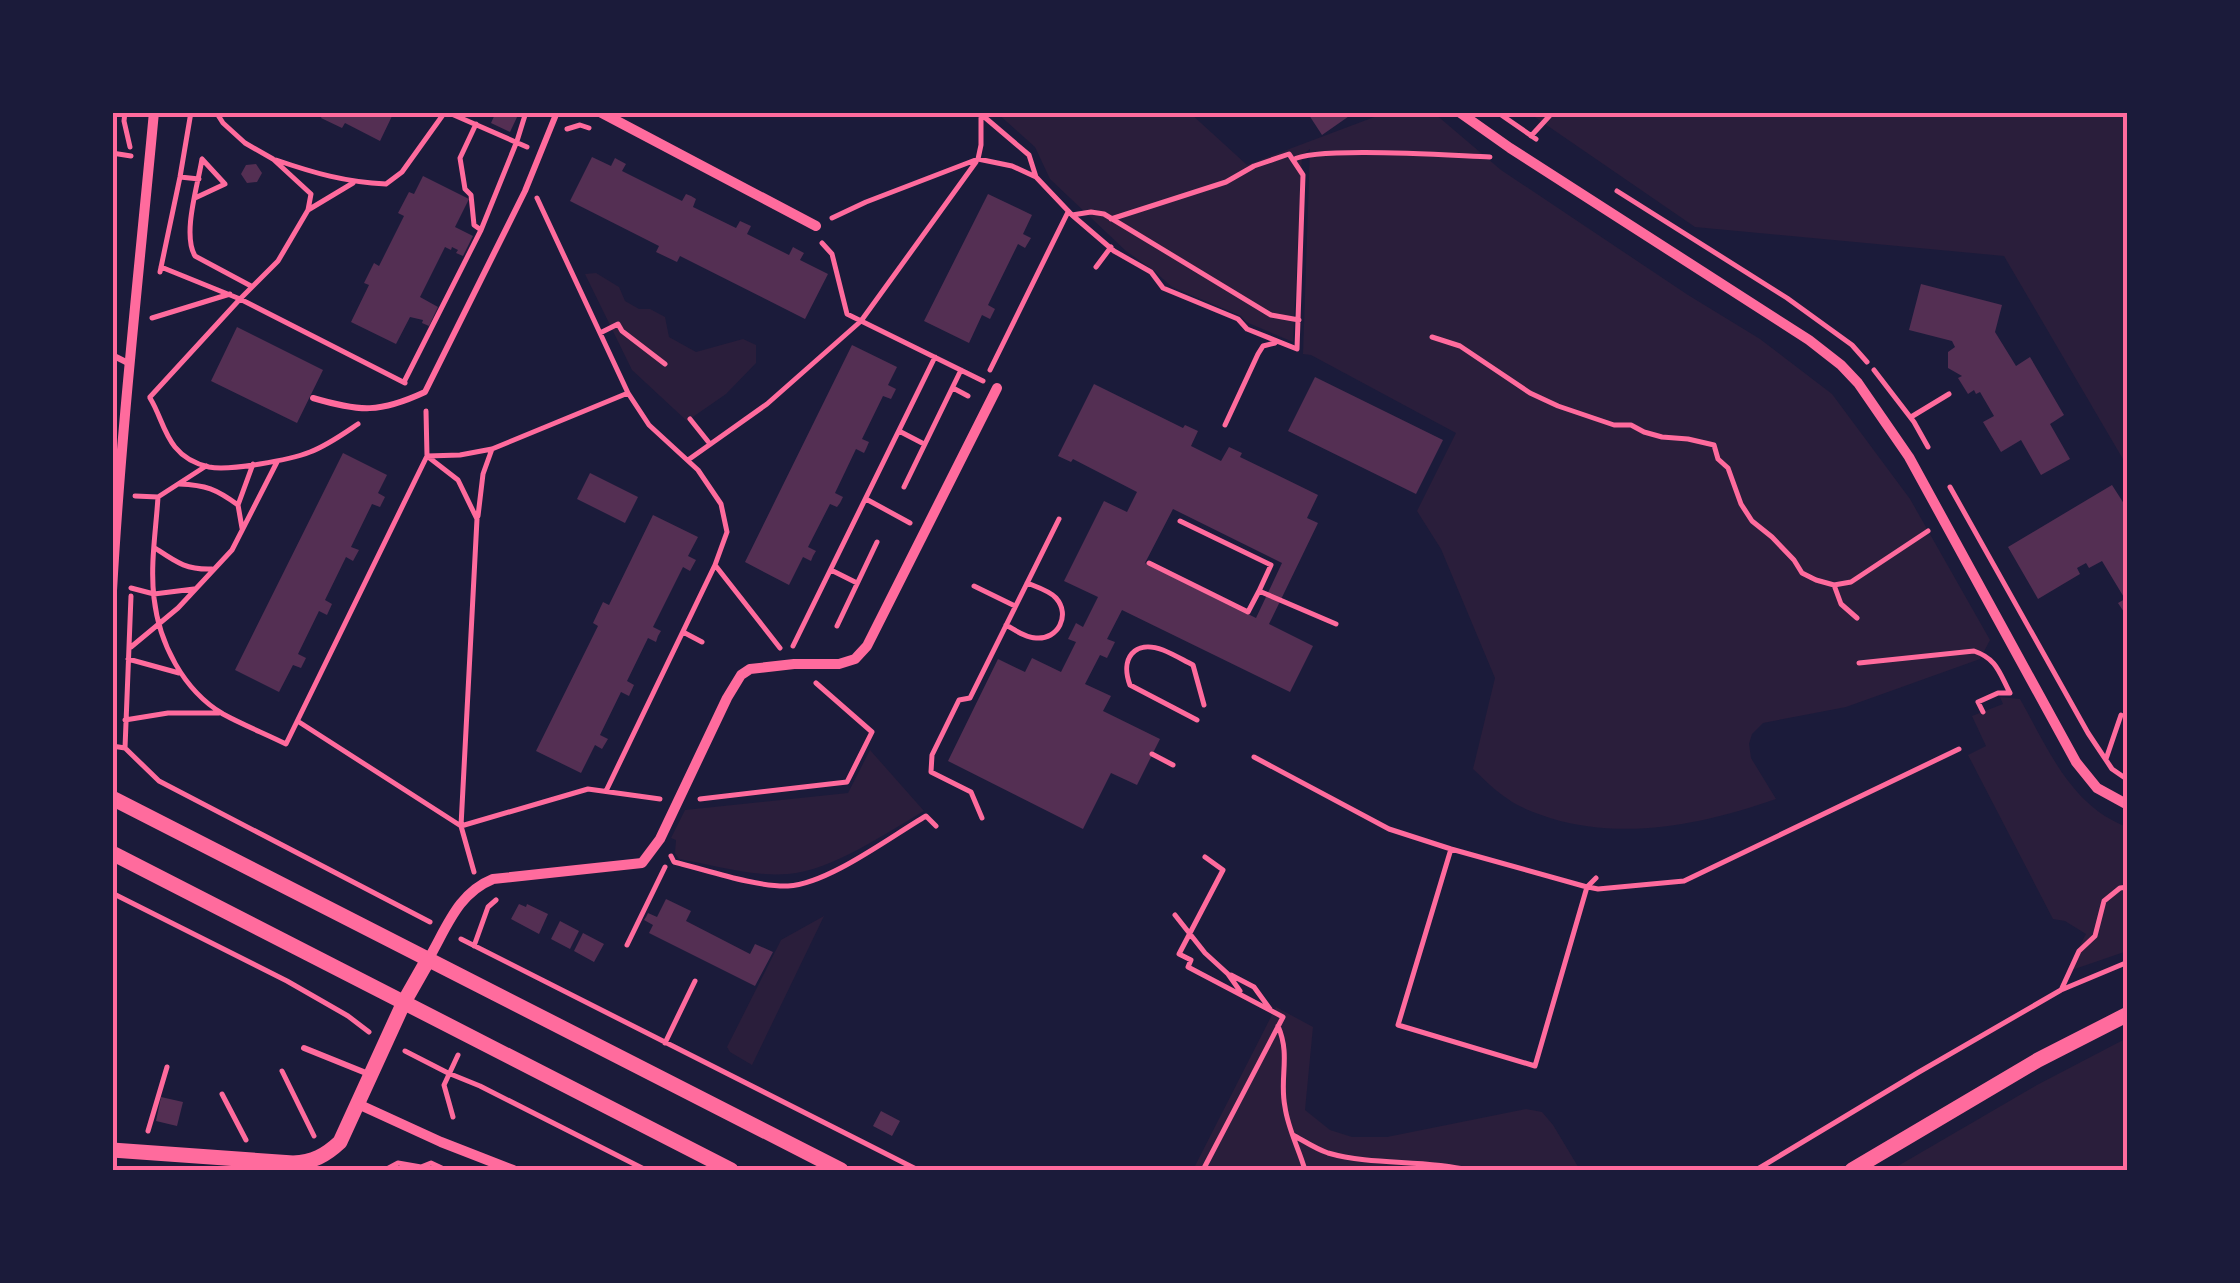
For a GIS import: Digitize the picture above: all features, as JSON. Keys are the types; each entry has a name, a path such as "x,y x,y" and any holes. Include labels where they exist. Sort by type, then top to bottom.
{"street":[{"path":"112,591 115,480 154,112"},
{"path":"600,112 816,226"},
{"path":"1459,112 1809,340 1858,383 1894,434 1945,522 2076,762 2098,788 2128,804"},
{"path":"112,1150 291,1167 327,1154 340,1142 404,1002 467,894 493,878 642,863 660,838 726,698 742,675 750,669 794,664 840,664 855,658 866,646 997,388"},
{"path":"112,798 841,1170"},
{"path":"112,854 731,1170"},
{"path":"1852,1170 2038,1060 2128,1014"},
{"path":"358,1104 513,1170"}],"lane":[{"path":"314,398 366,410 398,405 425,392 526,191 557,112"},
{"path":"112,355 128,363"},
{"path":"304,1048 371,1075"}],"path":[{"path":"158,284 190,112"},
{"path":"150,397 278,261 308,210 311,194 273,159 245,142 216,112"},
{"path":"273,159 352,183 386,184 402,172 446,112 540,153"},
{"path":"404,382 481,230 526,112"},
{"path":"963,112 982,114 1029,154 1036,177"},
{"path":"1497,112 1546,146"},
{"path":"1531,136 1552,112"},
{"path":"688,460 767,404 861,321 978,159 982,114"},
{"path":"476,124 460,158 474,225 481,230"},
{"path":"561,132 580,124 594,130"},
{"path":"114,152 131,156"},
{"path":"1070,214 984,382 847,314 832,254 820,240 816,226 866,202 978,159 1012,166 1036,177 1070,214 1151,272 1163,288 1298,349 1304,174 1289,154 1254,166 1226,182 1111,219"},
{"path":"1299,168 1304,154"},
{"path":"1293,160 1304,154 1493,157"},
{"path":"196,198 225,184 202,160 189,236 191,249 195,256 251,286"},
{"path":"180,176 199,179"},
{"path":"308,210 352,183"},
{"path":"1611,188 1787,298 1852,345 1886,384 1930,452"},
{"path":"526,191 535,193 628,394 650,425 706,481 721,504 726,524 727,532 715,565 606,791"},
{"path":"1070,214 1104,214 1270,315 1298,320"},
{"path":"1096,267 1111,247"},
{"path":"158,497 154,594 158,623 182,674 195,692 222,713 286,744 428,456 425,392 240,298 161,267"},
{"path":"155,301 152,318 230,294"},
{"path":"600,333 618,324 665,364"},
{"path":"1432,337 1460,346 1530,393 1558,406 1614,425 1630,425 1662,438 1714,444 1718,459 1728,468 1752,521 1794,560 1802,573 1816,580 1834,585 1850,582 1945,522"},
{"path":"1224,425 1263,346 1278,342"},
{"path":"715,565 788,658 935,357"},
{"path":"904,486 961,370"},
{"path":"142,405 143,387 177,449 194,462 211,468 308,454 363,420 366,410"},
{"path":"952,388 968,396"},
{"path":"428,456 492,449 628,394"},
{"path":"1910,417 1949,394"},
{"path":"690,419 710,444"},
{"path":"899,431 924,444"},
{"path":"471,862 461,826 477,518 482,474 492,449"},
{"path":"428,456 458,480 477,518"},
{"path":"129,649 178,608 232,550 278,460"},
{"path":"242,530 238,505 253,464"},
{"path":"142,496 158,497 206,466"},
{"path":"1947,482 2106,760 2128,780"},
{"path":"178,484 202,485 238,505"},
{"path":"866,499 926,531"},
{"path":"982,818 971,792 931,772 932,755 959,700 970,698 1058,519"},
{"path":"1150,563 1248,612 1271,565 1180,521"},
{"path":"837,626 878,542"},
{"path":"155,548 195,570 214,569"},
{"path":"831,570 858,583"},
{"path":"1006,626 1038,639 1050,636 1060,627 1063,616 1054,595 1027,582"},
{"path":"1834,585 1841,604 1857,618"},
{"path":"974,586 1016,606"},
{"path":"125,748 132,588 154,594 196,588"},
{"path":"1259,591 1336,624"},
{"path":"683,632 702,642"},
{"path":"1196,720 1130,685 1126,674 1131,653 1150,646 1193,665 1204,705"},
{"path":"1859,663 1964,652 1988,656 2010,693 1998,693 1978,702 1982,712"},
{"path":"128,659 182,674"},
{"path":"299,722 461,826 588,789 676,802 848,782 872,732 794,664"},
{"path":"125,720 168,712 222,713"},
{"path":"2106,760 2122,715"},
{"path":"112,746 125,748 159,781 474,946 918,1170"},
{"path":"1254,758 1389,829 1451,850 1598,889 1684,881 1959,749"},
{"path":"1152,754 1173,765"},
{"path":"660,838 670,845 674,862 789,886 835,871 926,816 936,826"},
{"path":"1451,850 1398,1026 1535,1066 1587,887 1596,878"},
{"path":"1203,1170 1283,1016 1188,968 1191,960 1179,954 1223,870 1205,857"},
{"path":"627,945 657,882"},
{"path":"2061,990 2079,951 2095,936 2104,901 2120,888 2128,887"},
{"path":"113,894 287,981 364,1029"},
{"path":"474,946 488,907 507,895"},
{"path":"1175,915 1241,994"},
{"path":"1756,1170 2061,990 2128,962"},
{"path":"1228,974 1254,987 1270,1010"},
{"path":"665,1043 695,981"},
{"path":"1278,1026 1286,1056 1284,1104 1305,1170"},
{"path":"148,1133 166,1067"},
{"path":"282,1071 314,1137"},
{"path":"448,1074 480,1086 646,1170"},
{"path":"222,1094 247,1142"},
{"path":"1293,1136 1326,1152 1352,1158 1468,1170"},
{"path":"385,1170 398,1162 421,1166 430,1163 446,1170"}],"shaded area":[{"path":"997,113 1190,113 1247,165 1385,113 1434,113 1501,170 1760,339 1832,394 1910,499 1990,640 1980,659 1846,707 1763,723 1752,734 1751,758 1776,799 1749,808 1693,822 1636,829 1579,825 1518,805 1473,769 1495,678 1441,549 1417,511 1456,433 1303,354 1310,149 1302,155 1293,342 1172,287 1126,251 1050,179 1035,147"},
{"path":"1529,113 2127,113 2127,466 2004,256 1695,227"},
{"path":"596,273 619,287 625,301 665,317 669,337 696,352 743,339 756,345 756,363 726,394 687,421 632,370 585,274"},
{"path":"2000,697 2020,699 2051,756 2076,790 2107,818 2127,827 2127,951 2066,972 2086,934 2065,921 2053,919 1968,755 1986,746 1972,716 2003,704"},
{"path":"870,750 924,811 858,850 822,866 788,874 747,872 679,859 675,853 676,840 671,838 685,810 848,793"},
{"path":"824,916 752,1065 727,1047 781,940"},
{"path":"1276,1007 1313,1027 1305,1110 1330,1130 1352,1137 1387,1137 1526,1109 1542,1112 1580,1170 1193,1170"},
{"path":"2127,1038 2127,1170 1891,1170 2037,1085"}],"building":[{"path":"324,112 394,112 380,141 345,123 342,128 321,118"},
{"path":"496,112 518,115 510,132 491,123"},
{"path":"1307,112 1355,112 1322,135"},
{"path":"592,157 611,166 615,158 626,164 622,171 682,201 686,194 696,199 693,207 736,228 740,221 751,226 747,234 789,255 793,247 804,253 800,260 828,274 805,319 680,256 677,262 656,252 659,246 570,201"},
{"path":"256,164 262,173 257,182 247,183 241,174 246,165"},
{"path":"423,176 469,199 455,227 473,236 463,256 452,247 445,247 420,297 438,307 429,326 410,317 396,344 351,322 369,285 364,283 374,263 379,266 404,216 398,213"},
{"path":"988,194 1032,215 1023,234 1031,238 1025,248 1018,244 988,305 995,309 990,319 982,315 969,343 924,321"},
{"path":"1921,284 2002,305 1995,332 2016,366 2030,357 2064,415 2050,424 2070,459 2041,475 2021,440 2001,452 1983,422 1994,416 1980,392 1968,394 1958,378 1962,376 1948,368 1948,352 1955,347 1952,341 1909,330"},
{"path":"237,327 323,370 297,423 211,381"},
{"path":"852,345 897,367 888,385 896,389 891,399 883,396 862,439 869,442 866,449 864,453 856,449 835,493 843,497 837,507 830,504 808,547 816,551 811,561 803,557 789,585 745,562"},
{"path":"1315,377 1443,440 1416,494 1288,431"},
{"path":"1094,384 1183,428 1185,425 1198,431 1191,446 1221,461 1229,447 1242,453 1240,457 1318,495 1307,518 1318,523 1269,624 1313,646 1290,692 1122,610 1107,639 1115,642 1107,658 1100,655 1085,684 1111,696 1103,711 1160,739 1137,785 1111,773 1083,829 948,761 998,659 1025,672 1032,658 1061,672 1076,642 1068,639 1076,623 1083,627 1098,597 1064,581 1104,501 1127,512 1137,492 1073,459 1071,462 1058,456","holes":["1173,509 1282,563 1256,618 1145,563"]},
{"path":"343,453 387,475 378,493 385,497 380,507 372,504 351,547 359,550 353,561 346,557 325,600 332,604 327,615 319,611 298,654 306,658 301,668 293,665 279,692 235,670"},
{"path":"590,473 638,497 625,523 577,499"},
{"path":"2112,485 2128,510 2128,618 2118,603 2125,599 2102,561 2089,568 2086,563 2077,568 2080,574 2038,599 2008,547"},
{"path":"653,515 698,537 688,556 696,560 690,571 683,567 653,627 661,631 656,642 648,638 627,681 634,685 629,696 621,692 600,735 608,739 602,749 595,745 581,773 536,751 598,626 593,623 603,602 609,605"},
{"path":"666,899 691,911 686,921 750,954 755,944 773,952 755,986 649,933 653,925 644,920 648,913 657,917"},
{"path":"519,904 548,914 539,934 511,919"},
{"path":"560,921 579,931 570,949 551,939"},
{"path":"583,933 604,944 594,962 574,951"},
{"path":"161,1097 183,1102 177,1126 156,1121"},
{"path":"881,1111 900,1121 892,1136 873,1126"}]}
